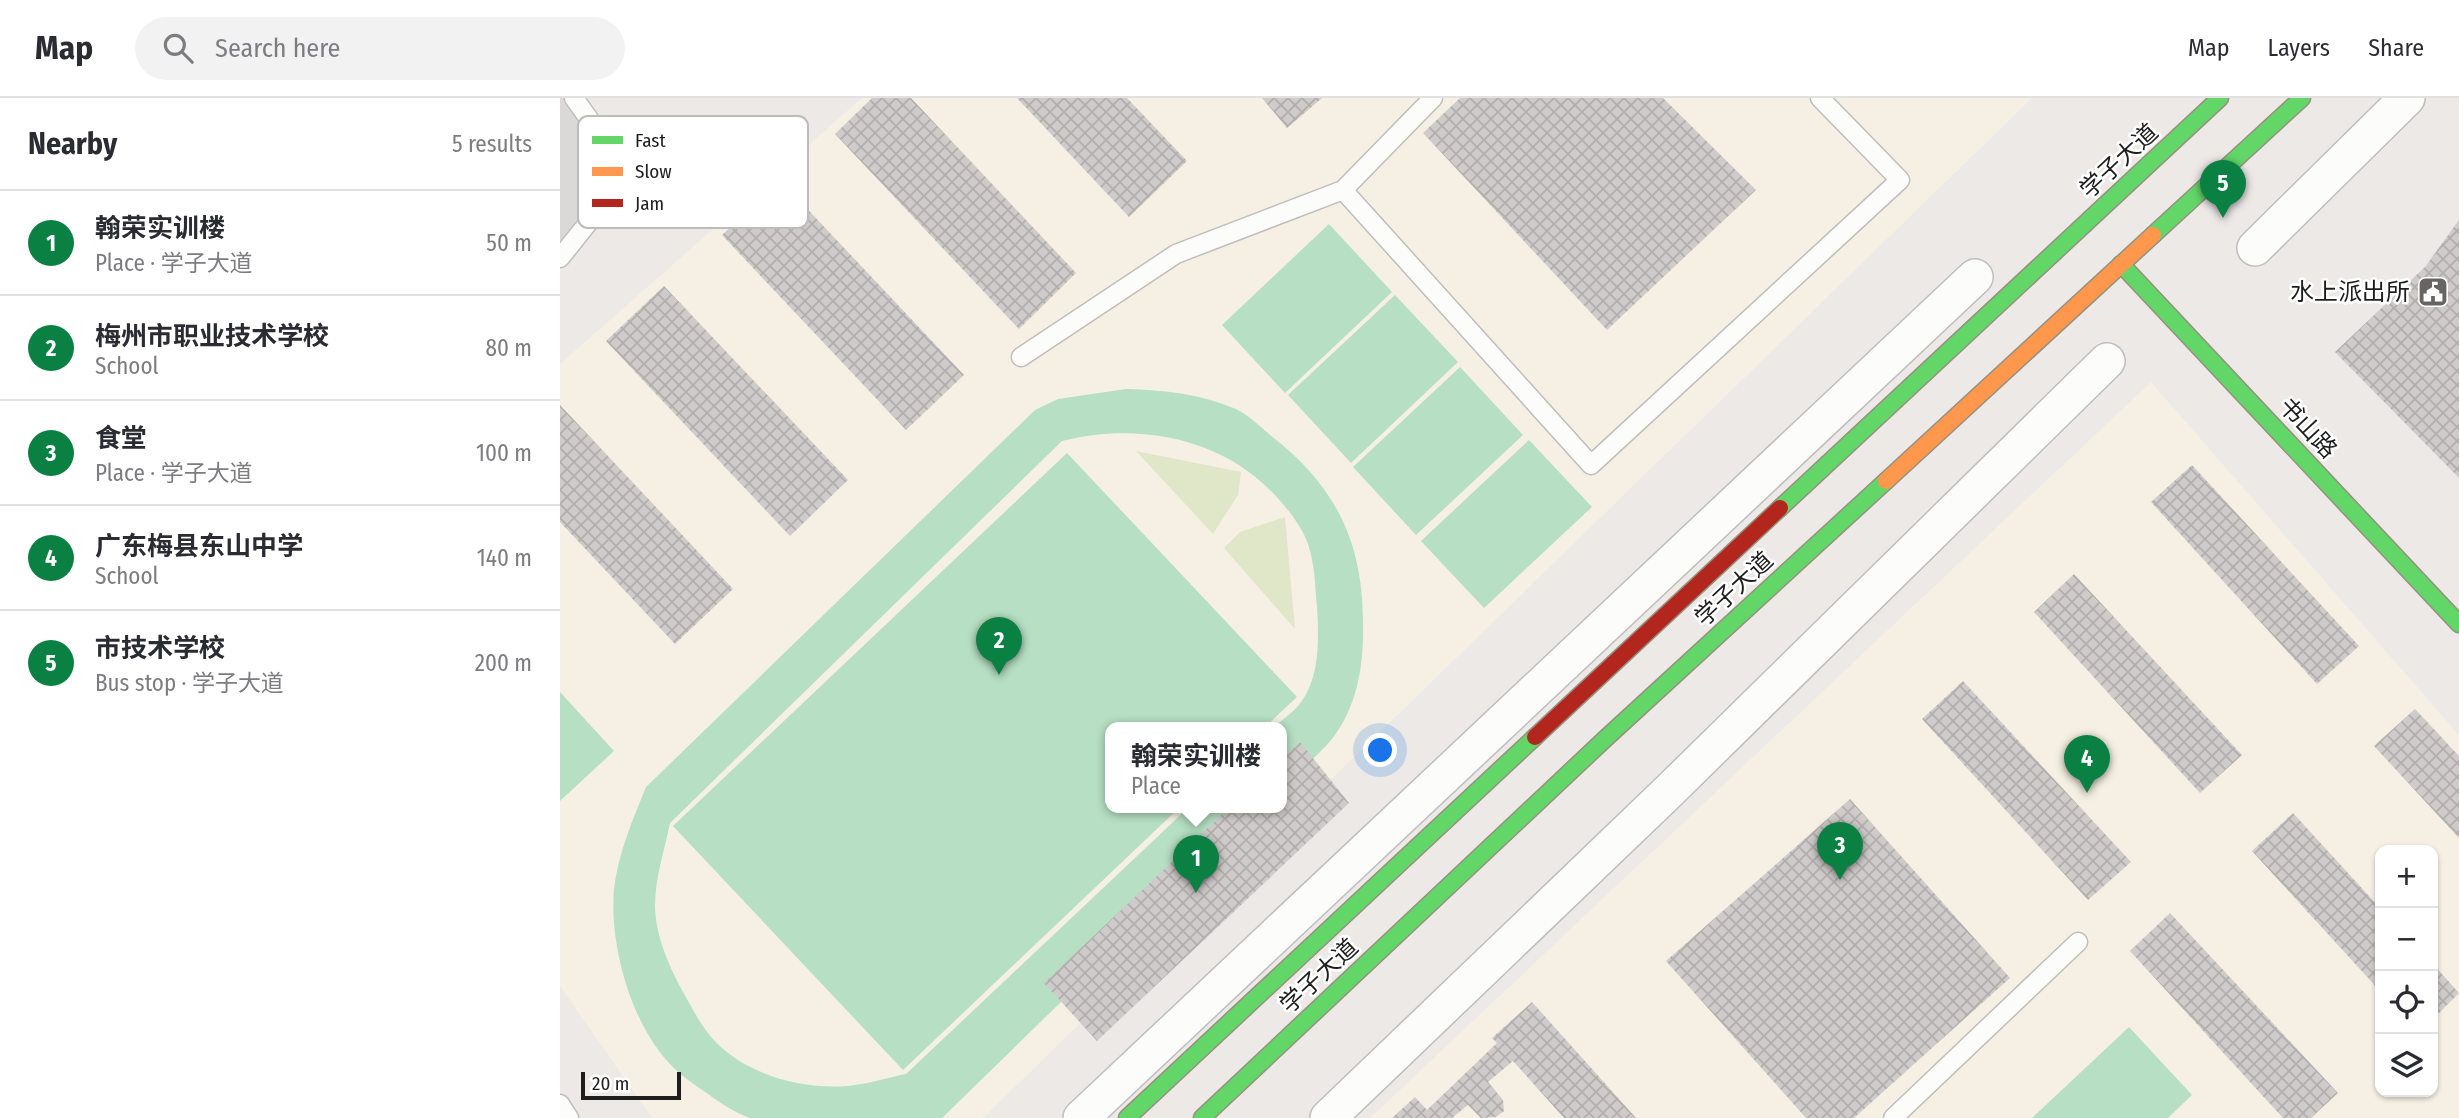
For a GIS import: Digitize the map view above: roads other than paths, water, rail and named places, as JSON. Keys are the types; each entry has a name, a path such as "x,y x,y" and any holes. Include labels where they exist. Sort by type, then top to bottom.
{"main road":[{"name":"学子大道","path":"1127,1118 2220,98"},
{"name":"学子大道","path":"1202,1118 1605,739 2302,98"},
{"name":"书山路","path":"2122,264 2459,624"}],"street":[{"path":"2255,248 2407,98"},
{"path":"1081,1118 1975,277"},
{"path":"1328,1118 1666,794 2107,361"}],"lane":[{"path":"574,98 588,116"},
{"path":"1021,357 1176,254 1343,190 1433,98"},
{"path":"1343,190 1591,465 1900,180 1820,98"},
{"path":"560,258 584,228"},
{"path":"1893,1118 2078,942"},
{"path":"560,1104 569,1118"}],"place":[{"name":"市技术学校","path":"2223,218"},
{"name":"水上派出所","path":"2433,292"},
{"name":"梅州市职业技术学校","path":"999,675"},
{"name":"广东梅县东山中学","path":"2087,793"},
{"name":"食堂","path":"1840,880"},
{"name":"翰荣实训楼","path":"1196,893"}]}
